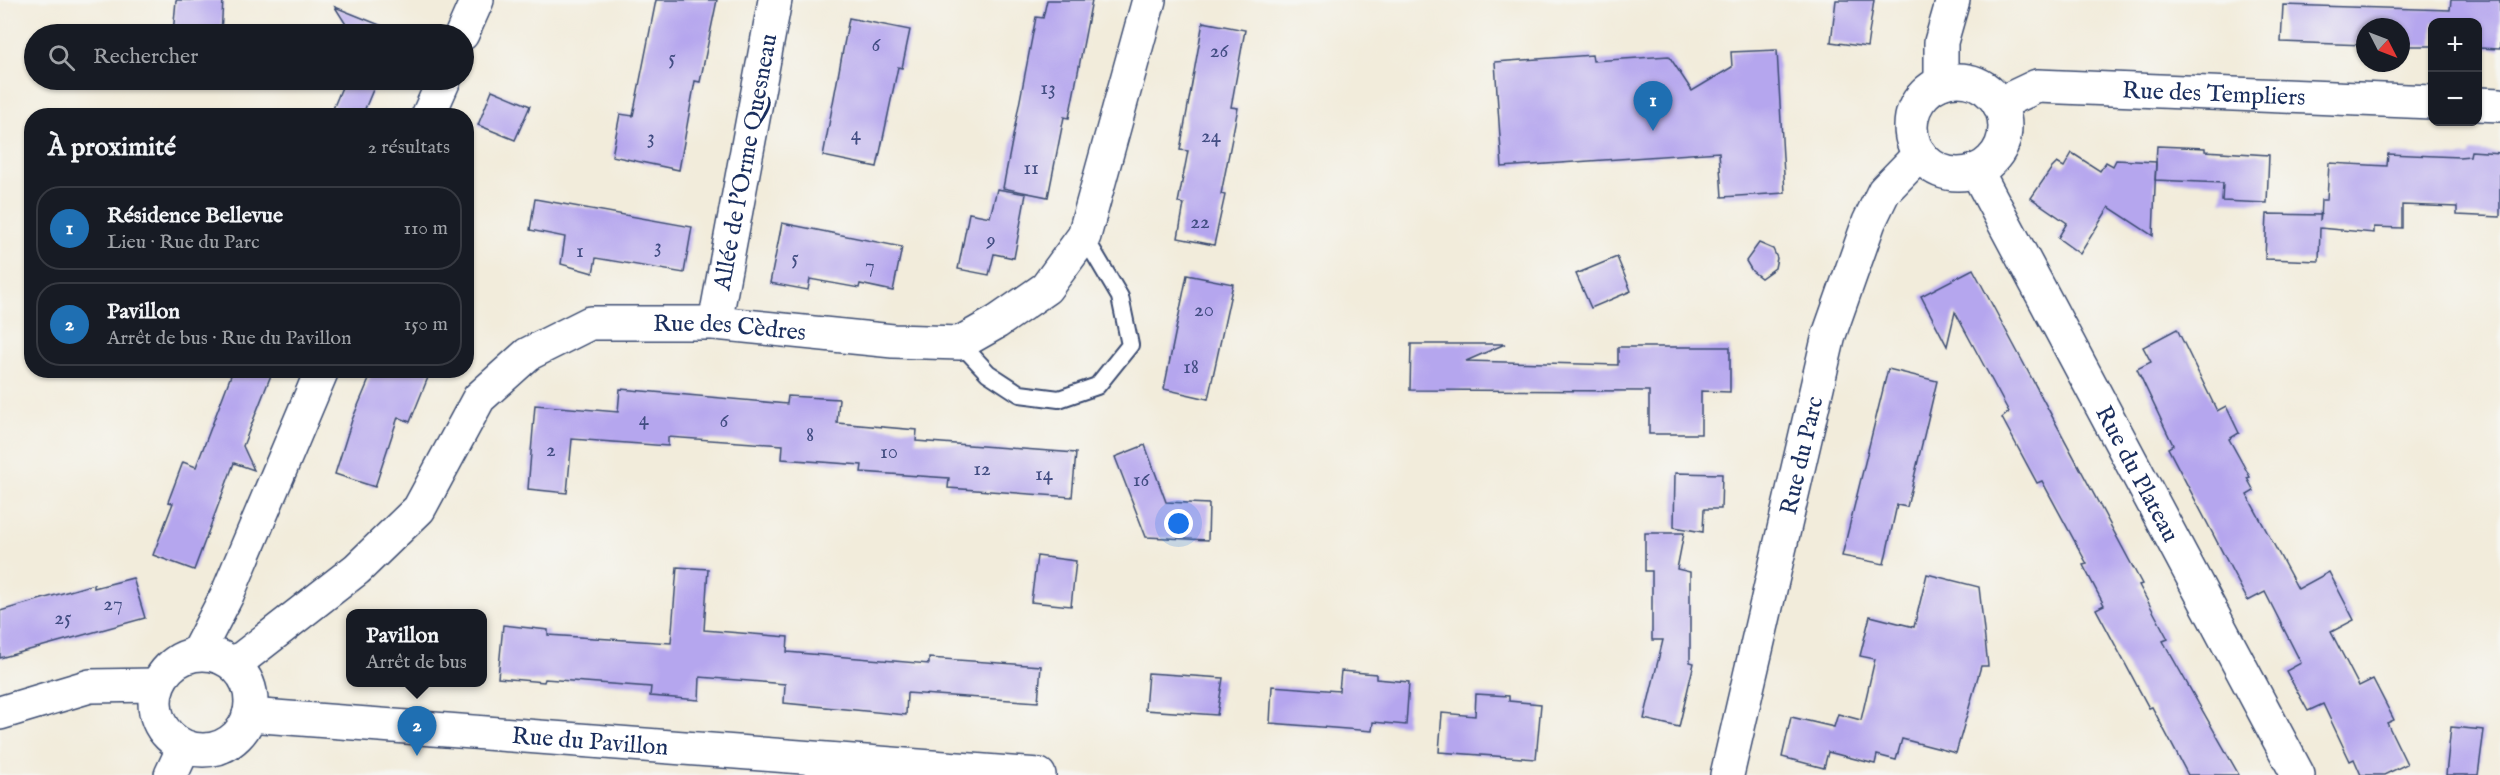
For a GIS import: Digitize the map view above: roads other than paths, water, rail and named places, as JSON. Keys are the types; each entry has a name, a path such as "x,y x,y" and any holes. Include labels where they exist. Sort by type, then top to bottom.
{"street":[{"name":"Allée de l'Orme Quesneau","path":"715,323 775,0"},
{"path":"960,343 998,322 1046,288 1084,236 1149,0"},
{"path":"1941,83 1941,42 1953,0"},
{"path":"465,24 471,1"},
{"path":"1961,80 1980,85 1991,93 1999,104 2004,118 2005,134 2000,149 1976,170 1961,173 1946,172 1931,165 1920,154 1911,128 1913,114 1924,95 1941,83 1961,80"},
{"name":"Rue des Templiers","path":"1999,104 2037,86 2428,102"},
{"path":"432,108 440,90"},
{"path":"2482,104 2500,105"},
{"name":"Rue du Parc","path":"1726,775 1829,335 1869,222 1884,191 1920,154"},
{"name":"Rue du Plateau","path":"1976,170 2298,775"},
{"name":"Rue des Cèdres","path":"235,664 357,569 419,509 479,398 528,354 590,323 715,323 893,341 960,343"},
{"path":"197,653 227,595 318,378"},
{"path":"197,653 218,655 235,664 247,680 252,699 249,715 240,733 230,742 178,761 160,728 153,708 156,685 164,672 180,659 197,653"},
{"path":"0,713 90,686 156,685"},
{"name":"Rue du Pavillon","path":"249,715 1040,775"}],"lane":[{"path":"960,343 988,373 1020,394 1059,399 1097,387 1130,345 1120,297 1084,236"}],"place":[{"name":"Résidence Bellevue","path":"1653,131"},
{"name":"Pavillon","path":"417,756"}]}
